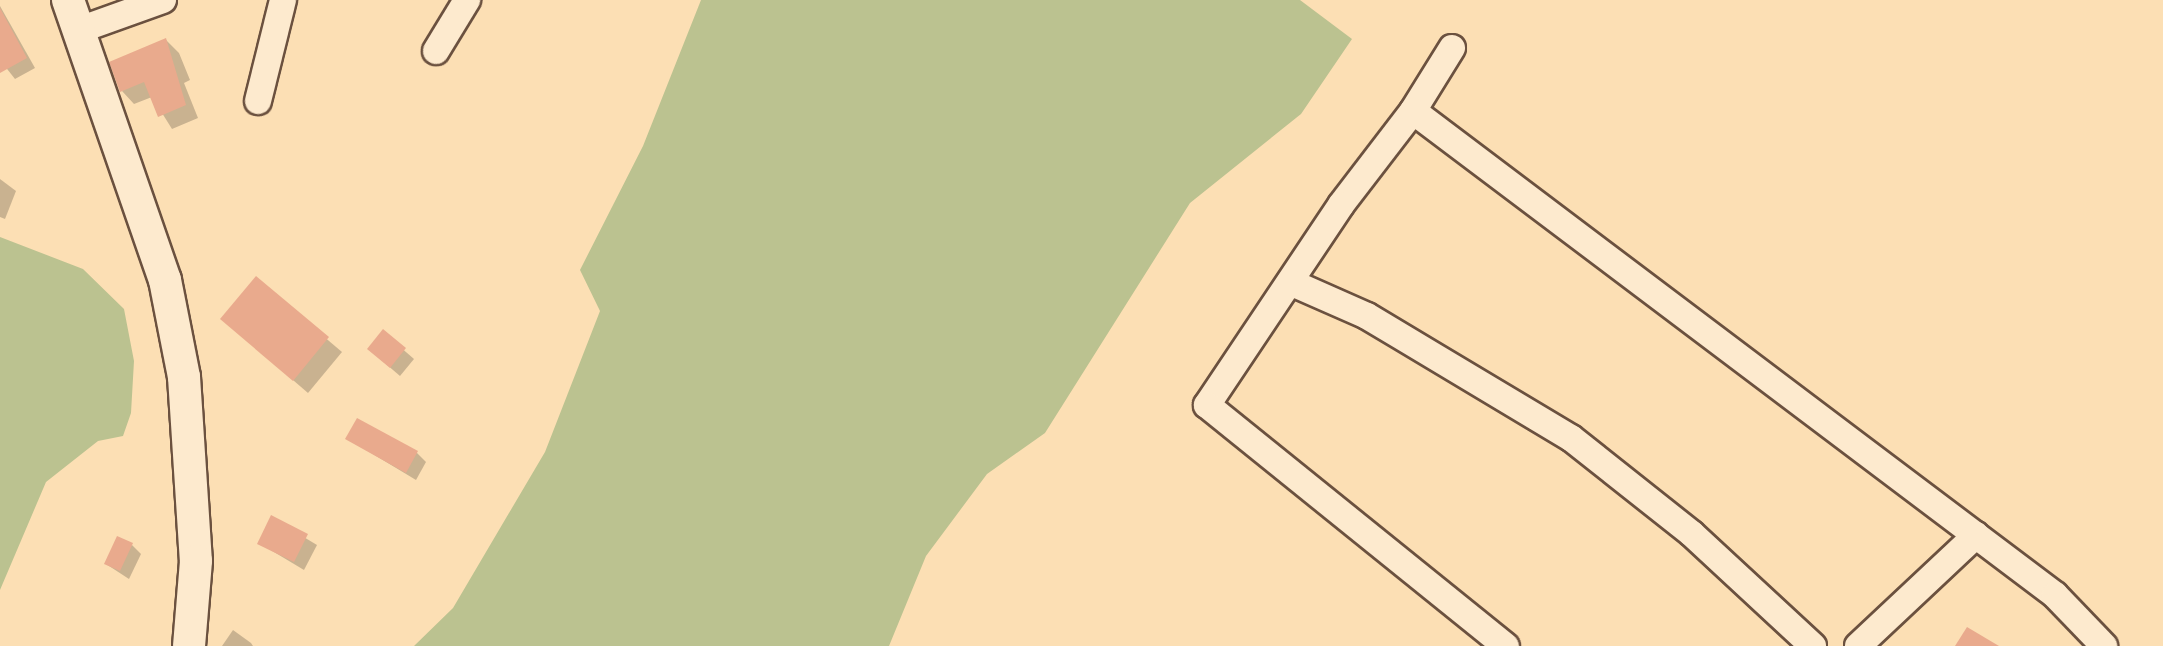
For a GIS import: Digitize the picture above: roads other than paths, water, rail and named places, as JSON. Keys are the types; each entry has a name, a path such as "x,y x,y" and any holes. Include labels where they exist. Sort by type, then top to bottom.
{"street":[{"path":"68,0 82,29 165,280 184,377 196,561 189,646"},
{"path":"82,29 163,0"},
{"path":"258,101 283,0"},
{"path":"436,51 467,0"},
{"path":"1452,48 1413,111 1290,282 1207,405 1506,646"},
{"path":"1413,111 2055,595 2104,646"},
{"path":"1290,282 1367,316 1571,438 1692,534 1813,646"},
{"path":"1858,646 1976,535"}]}
